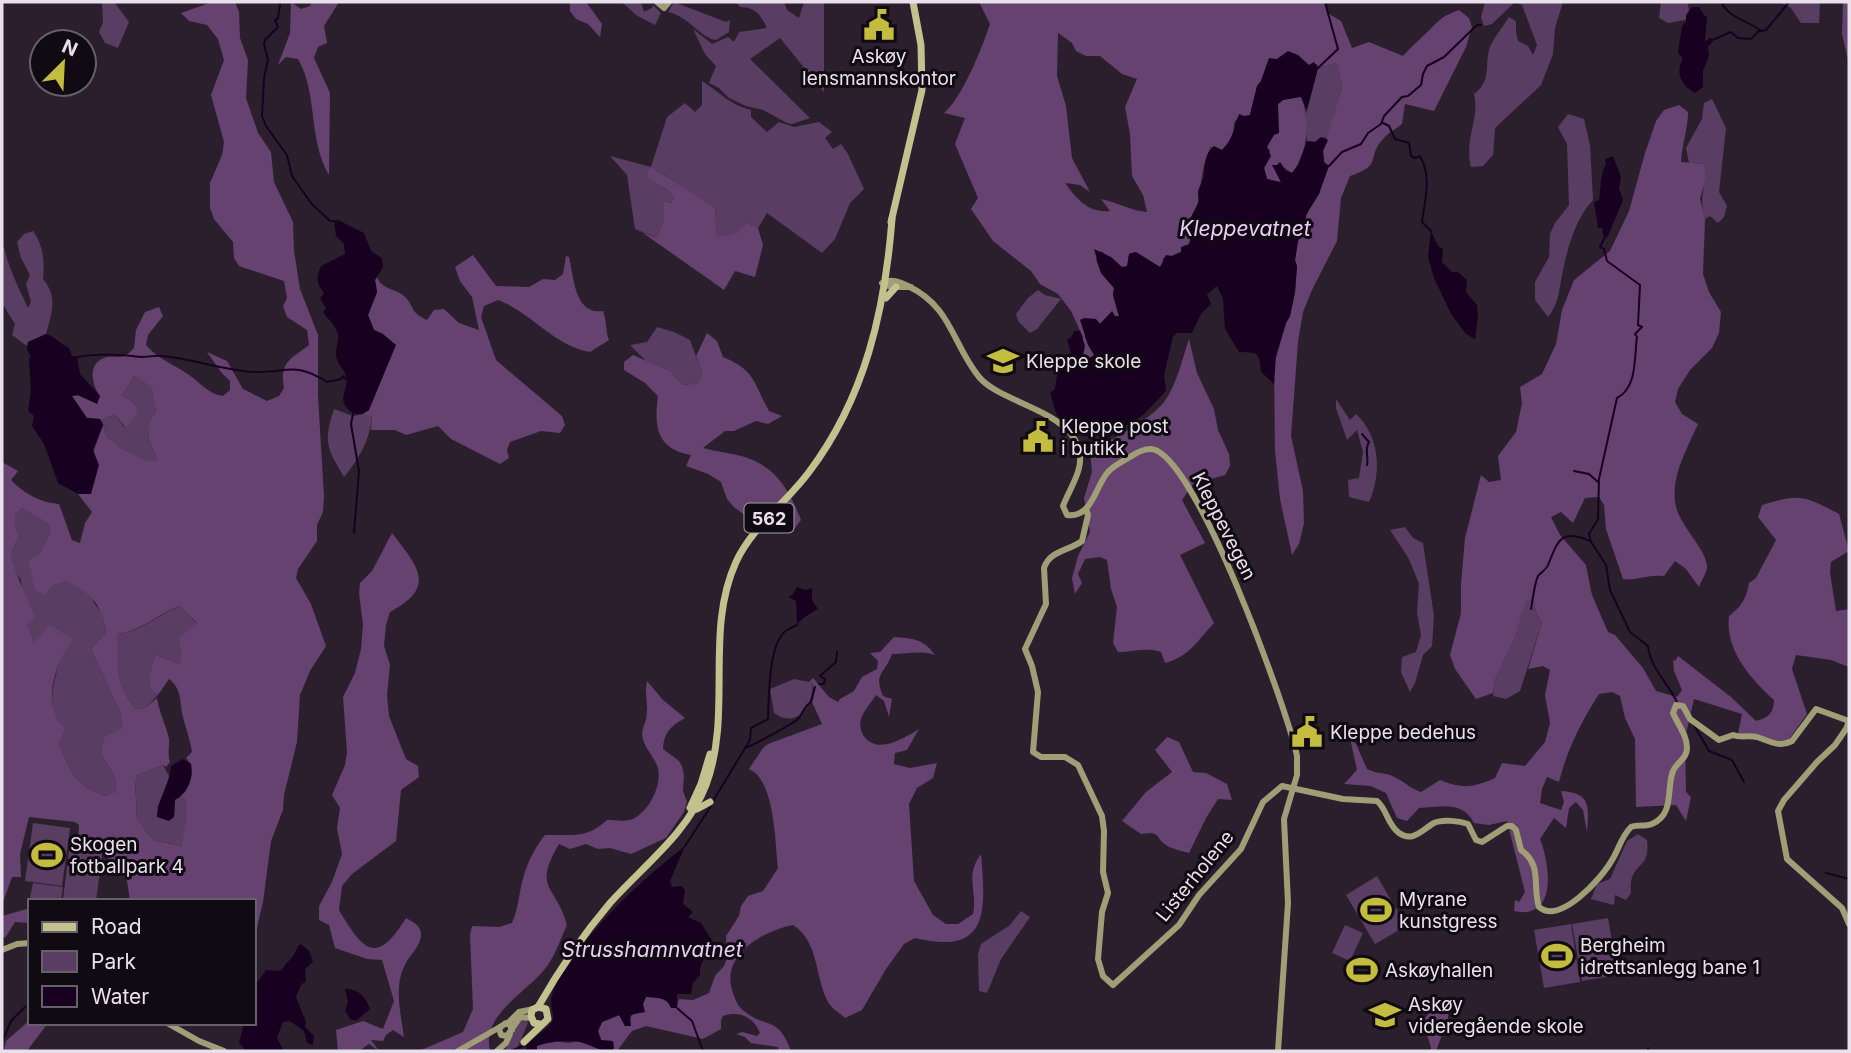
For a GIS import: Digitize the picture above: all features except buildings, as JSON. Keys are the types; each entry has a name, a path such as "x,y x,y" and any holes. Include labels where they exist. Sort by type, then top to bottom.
{"main road":[{"name":"562","path":"689,817 703,792 717,738 722,608 734,568 749,541 799,485 832,439 860,382 873,340 882,305 892,219 922,90 922,57 911,2"},
{"name":"562","path":"873,340 885,283"},
{"path":"882,305 887,295 896,287"},
{"name":"562","path":"666,844 687,812 703,777 711,748 718,694"},
{"name":"562","path":"519,1051 534,1021 536,1008 583,936 689,817 699,807 710,802"},
{"name":"562","path":"534,1021 548,1019 547,993"},
{"path":"536,1008 547,1011"}],"street":[{"path":"657,2 664,8 669,2"},
{"path":"885,283 896,287 911,287"},
{"path":"885,283 911,287 928,299 943,315 982,380 1058,422 1071,433 1078,445 1080,460 1076,479 1063,509 1070,516 1086,509"},
{"name":"Kleppevegen","path":"1086,509 1109,470 1146,449 1162,453 1174,466 1202,510 1255,628 1296,750 1298,768 1284,819 1289,904 1277,1049"},
{"name":"Listerholene","path":"1086,509 1088,520 1082,541 1057,553 1046,563 1046,604 1025,649 1038,692 1033,753 1041,757 1065,757 1078,765 1103,820 1103,872 1108,893 1102,912 1098,959 1103,976 1113,985 1174,930 1199,895 1239,852 1267,797 1282,786 1293,787"},
{"path":"1293,787 1343,799 1377,801 1381,803 1389,822 1401,834 1407,836 1423,832 1438,822 1461,821 1468,824 1476,840 1482,842 1507,826 1512,826 1517,831 1519,847 1534,864 1539,907 1552,912 1580,898 1610,863 1621,838 1631,827 1651,825 1664,814 1671,796 1672,773 1687,751 1684,734 1673,713 1676,705 1683,706 1690,719 1719,740 1733,735 1787,744 1816,709 1849,721 1833,747 1784,800 1778,811 1787,859 1842,908 1849,924"},
{"path":"2,950 28,943"},
{"path":"458,1051 484,1038 519,1012 536,1008"},
{"path":"498,1050 520,1017 534,1021"},
{"path":"171,1025 224,1051"},
{"path":"503,1025 507,1034"},
{"path":"503,1025 507,1034"},
{"path":"484,1038 507,1034"}],"green space":[{"path":"102,2 114,2 129,22 118,48 105,43 99,32 103,22"},
{"path":"622,2 641,2 644,12 653,5 661,13 655,25 636,15"},
{"path":"674,2 726,22 730,20 729,32 716,40 710,38 683,18 668,12"},
{"path":"736,2 784,2 787,10 799,18 804,2 824,2 824,92 780,38 750,59 810,118 787,123 763,110 729,98 709,83 716,66 705,54 693,29 712,44 728,37 734,42 739,32 767,28 757,13 750,8 740,7"},
{"path":"1485,2 1515,2 1492,24 1484,26 1481,17"},
{"path":"1515,2 1563,2 1555,28 1553,54 1541,85 1495,128 1493,155 1483,166 1471,167 1469,147 1475,112 1474,94 1483,84 1492,43 1509,17 1516,21 1518,41 1528,46 1533,55 1537,45 1522,5"},
{"path":"1661,2 1688,2 1689,13 1685,20 1668,23 1659,18"},
{"path":"1780,2 1820,2 1819,23 1801,23 1791,8"},
{"path":"1337,63 1342,88 1328,140 1325,137 1315,142 1307,141 1305,117 1318,68"},
{"path":"702,81 730,101 751,110 751,117 767,132 779,122 794,127 819,122 832,132 825,138 833,149 841,144 848,154 864,189 850,203 835,239 822,253 767,213 758,228 746,222 735,234 718,236 715,207 651,167 667,117 685,103 695,112 702,105"},
{"path":"1712,99 1726,128 1719,192 1727,206 1724,217 1718,223 1710,216 1705,219 1703,211 1705,164 1689,163 1686,148 1702,119 1704,103"},
{"path":"1568,114 1584,119 1590,145 1593,200 1574,233 1557,300 1548,317 1535,300 1535,282 1549,257 1550,234 1569,205 1567,144 1558,127"},
{"path":"610,156 651,167 649,179 669,191 674,198 671,203 665,201 664,218 657,238 635,229 627,175"},
{"path":"33,231 41,247 43,279 51,292 52,305 46,334 28,342 27,346 12,335 15,324 2,303 2,248 4,247 11,271 28,308 31,302 26,284 30,275 21,258 17,242 24,234"},
{"path":"1038,290 1045,295 1061,299 1037,329 1030,333 1018,321 1016,314"},
{"path":"657,327 690,340 702,373 698,383 683,385 670,371 646,361 630,345 647,342"},
{"path":"134,376 153,387 156,411 148,424 149,439 157,460 147,462 124,450 106,436 102,420 114,414 125,428 136,405 122,395"},
{"path":"1336,399 1350,420 1356,414 1364,423 1374,444 1376,480 1369,502 1349,497 1348,480 1359,478 1363,452 1357,430 1347,440 1336,408"},
{"path":"334,409 353,416 368,413 372,416 363,449 344,477 328,444"},
{"path":"22,508 47,523 51,531 40,553 28,560 44,594 65,580 90,593 102,613 106,632 91,649 121,715 122,729 101,755 115,782 115,793 106,796 86,787 75,777 59,744 66,729 55,713 52,695 61,657 34,642 27,624 21,580 13,569 10,557 19,535 15,527 15,515"},
{"path":"1405,527 1413,538 1423,543 1434,616 1432,646 1423,655 1410,692 1401,672 1402,657 1416,652 1421,635 1417,613 1419,584 1409,559 1390,530"},
{"path":"1533,598 1537,616 1542,622 1520,691 1506,699 1493,696 1495,680 1515,638 1526,600"},
{"path":"181,606 197,624 179,664 156,655 152,691 158,695 145,708 135,709 120,681 116,634 134,630"},
{"path":"794,679 812,681 812,694 807,707 798,716 782,718 774,713 770,689"},
{"path":"163,765 170,778 157,808 174,817 175,799 185,796 183,846 153,840 136,817 137,775"},
{"name":"Skogen fotballpark 4","path":"33,823 70,828 62,886 25,881"},
{"path":"1638,834 1647,840 1646,858 1633,875 1631,893 1626,900 1615,895 1614,905 1591,899 1597,884 1610,879 1627,841"},
{"path":"70,844 103,849 96,899 63,899"},
{"name":"Myrane kunstgress","path":"1377,876 1406,926 1375,944 1346,895"},
{"path":"33,883 63,887 61,899 30,899"},
{"path":"1021,911 1030,917 1001,959 987,993 979,991 978,954 981,944 1010,925"},
{"path":"1608,918 1618,975 1582,981 1572,924"},
{"name":"Bergheim idrettsanlegg bane 1","path":"1571,924 1580,982 1544,988 1534,930"},
{"path":"1345,925 1363,933 1350,961 1332,953"},
{"path":"526,1019 528,1023 516,1051 505,1051 518,1023"}],"shaded area":[{"path":"212,2 235,2 239,12 240,38 248,60 246,98 258,133 271,152 274,182 293,222 300,289 318,335 323,512 317,525 317,541 298,569 296,578 311,604 326,646 310,671 300,695 297,742 283,810 271,841 256,932 256,899 130,899 127,881 106,856 107,846 78,841 79,825 75,822 29,817 20,854 21,877 12,877 2,905 2,462 18,471 11,480 22,489 39,499 59,504 72,540 80,543 85,523 92,512 78,494 103,425 106,436 124,450 147,461 157,460 149,439 148,424 156,411 152,387 134,376 122,395 136,405 138,413 126,428 114,414 102,420 103,424 100,419 87,418 71,396 77,395 96,403 100,396 93,380 96,364 107,357 125,356 134,348 136,330 145,312 159,307 163,316 148,335 146,345 218,395 223,396 230,390 230,381 207,352 227,361 243,389 267,401 279,396 284,388 283,372 288,362 309,345 307,330 287,317 283,306 287,298 284,281 239,266 234,258 233,242 214,219 210,208 210,183 222,155 224,142 211,95 224,60 218,39 207,25 189,21 181,13","holes":["22,508 47,523 51,531 40,553 28,560 35,589 44,595 54,585 66,581 94,600 104,622 106,632 91,649 121,715 122,728 104,737 101,755 112,773 116,787 115,792 106,796 86,787 75,777 59,744 66,729 53,708 53,684 61,660 73,639 50,625 34,642 27,624 35,617 11,557 19,535 15,527 15,515","180,606 197,623 179,638 182,655 179,664 156,655 149,677 152,691 158,695 169,679 177,687 192,752 186,758 191,764 178,798 185,797 186,816 182,846 153,840 136,817 137,775 163,765 166,767 170,762 169,739 157,698 145,708 135,709 123,689 118,674 117,634 142,626"]},
{"path":"291,2 301,9 310,6 312,2 339,2 324,26 327,43 318,47 314,58 330,93 329,175 318,147 308,87 298,59 286,57 278,65 290,33"},
{"path":"570,2 586,2 602,24 600,37 588,24 576,19 570,11"},
{"path":"979,2 1323,2 1329,14 1341,21 1352,48 1369,42 1403,56 1446,16 1459,10 1469,18 1472,27 1466,47 1434,111 1405,104 1402,124 1378,145 1367,168 1350,176 1341,198 1337,241 1303,312 1291,436 1303,491 1304,523 1299,544 1292,555 1280,499 1275,451 1274,365 1295,292 1298,241 1310,205 1319,194 1325,172 1323,151 1342,88 1337,63 1318,68 1317,64 1309,65 1281,56 1269,59 1257,86 1250,115 1237,119 1232,138 1222,150 1211,147 1208,153 1202,173 1199,200 1190,222 1190,241 1186,248 1163,258 1163,265 1160,267 1135,252 1129,254 1128,267 1122,267 1101,251 1096,260 1101,273 1114,288 1113,295 1119,317 1106,319 1099,324 1097,322 1085,337 1095,356 1087,358 1083,355 1083,337 1071,311 1058,294 1040,284 1031,271 993,241 971,209 978,198 955,144 965,118 944,113 964,85 990,24","holes":["1058,33 1072,43 1076,51 1086,56 1100,56 1122,74 1137,79 1125,107 1130,134 1132,176 1143,195 1147,212 1101,199 1110,211 1095,210 1079,199 1065,183 1080,185 1090,192 1072,158 1066,106 1057,76"]},
{"path":"1843,2 1849,2 1849,64 1842,34"},
{"path":"1301,97 1304,106 1307,126 1305,146 1292,173 1283,167 1278,175 1281,183 1267,179 1264,168 1270,151 1267,147 1277,127 1278,104"},
{"path":"1679,105 1688,112 1681,162 1705,164 1706,178 1700,199 1705,219 1703,274 1709,292 1721,312 1719,333 1712,348 1690,370 1678,389 1675,402 1682,414 1698,424 1678,472 1675,502 1681,519 1702,552 1706,571 1699,587 1686,569 1675,561 1664,576 1623,579 1606,529 1604,505 1599,497 1585,498 1573,523 1561,512 1551,517 1560,535 1586,565 1592,595 1608,632 1615,635 1643,668 1656,691 1677,697 1682,690 1674,671 1673,660 1678,656 1731,697 1756,721 1770,714 1774,700 1748,673 1735,652 1729,616 1743,602 1749,583 1756,578 1776,540 1758,517 1762,505 1802,498 1839,514 1849,551 1831,562 1830,573 1836,611 1849,609 1849,667 1831,660 1796,655 1792,669 1807,714 1787,742 1738,734 1742,714 1694,699 1685,738 1686,792 1691,797 1686,821 1676,805 1636,807 1635,739 1625,718 1620,696 1612,692 1599,694 1575,736 1559,782 1547,777 1540,803 1561,810 1564,802 1561,791 1583,798 1588,808 1587,832 1583,810 1576,802 1569,808 1566,828 1554,818 1540,839 1548,878 1544,899 1531,911 1514,911 1515,900 1519,902 1525,892 1507,821 1489,825 1474,823 1464,811 1451,806 1419,808 1407,821 1397,818 1386,793 1371,786 1344,784 1357,770 1350,738 1356,744 1367,769 1390,775 1421,792 1440,780 1461,786 1487,781 1495,778 1502,763 1525,766 1545,742 1550,723 1545,695 1550,670 1543,666 1528,669 1542,622 1537,616 1533,598 1526,601 1515,638 1495,680 1493,693 1476,699 1455,669 1450,655 1461,613 1465,538 1481,475 1489,482 1501,480 1498,456 1516,432 1522,403 1520,387 1542,374 1556,344 1562,310 1574,280 1610,251 1629,211 1656,121 1664,110"},
{"path":"651,167 715,207 718,236 735,234 746,222 758,228 763,245 755,277 735,271 724,290 643,233 657,238 664,218 664,201 671,203 674,198 669,191 649,179 647,172"},
{"path":"473,255 496,286 529,287 543,279 555,280 563,274 566,256 569,257 577,293 586,307 593,311 603,311 609,340 590,352 577,349 498,300 484,306 481,317 496,360 562,416 565,425 560,433 541,431 510,442 507,450 509,458 500,464 451,439 438,426 406,435 395,430 371,430 372,416 363,414 369,410 383,334 374,330 368,315 377,292 377,277 385,287 404,296 421,317 427,320 434,310 444,309 459,323 479,330 472,297 460,281 455,267"},
{"path":"707,333 717,341 723,357 742,367 752,378 769,411 782,416 768,424 756,421 734,431 725,431 703,448 756,461 773,474 787,490 801,520 792,532 770,533 735,508 727,499 721,482 686,466 691,455 671,447 664,442 660,434 657,426 658,396 645,383 624,370 624,362 633,355 670,371 683,385 698,383 702,373 696,356"},
{"path":"1189,339 1197,373 1214,409 1218,430 1229,454 1230,466 1225,475 1193,484 1182,500 1205,543 1180,555 1214,623 1181,657 1165,663 1161,652 1118,652 1113,643 1117,607 1111,589 1107,560 1100,557 1085,559 1078,574 1082,583 1075,594 1072,578 1078,556 1090,532 1084,498 1092,472 1090,451 1140,423 1164,402 1176,380"},
{"path":"392,533 415,566 418,584 405,602 390,612 386,625 384,646 390,665 387,695 389,716 406,759 418,766 419,777 401,790 396,841 352,874 342,886 339,910 355,935 370,947 378,948 386,943 406,918 419,928 421,938 404,967 399,984 404,1037 393,1030 383,1041 371,1040 379,1051 369,1044 359,1051 338,1051 336,1030 363,1021 383,1029 394,1001 382,960 367,959 335,948 329,925 319,920 319,906 332,882 342,854 337,828 340,808 332,795 345,765 347,752 343,697 355,673 361,649 363,625 360,583 372,571"},
{"path":"894,637 917,640 935,655 919,652 892,654 879,683 883,696 892,699 889,717 884,701 876,695 862,716 861,729 869,741 883,745 919,729 907,750 895,753 894,764 910,768 937,763 933,778 917,788 909,804 914,881 933,915 946,924 958,924 973,914 972,877 981,854 983,894 978,925 970,935 957,941 939,942 915,938 904,944 862,1010 845,1018 828,1002 808,940 793,925 781,928 746,947 732,967 730,979 740,1007 776,1027 791,1051 779,1051 778,1047 751,1043 736,1034 742,1032 757,1036 760,1033 754,1023 741,1015 729,1014 723,1016 721,1029 703,1039 646,1026 632,1031 617,1051 611,1051 614,1048 601,1040 598,1031 602,1022 620,1015 625,1026 646,997 663,998 677,1007 679,999 693,1000 709,993 715,976 727,958 726,936 739,916 741,906 748,896 763,891 778,868 769,799 758,775 749,769 768,744 822,724 812,702 814,689 812,681 809,682 813,678 829,697 838,702 854,691 862,677 877,669 878,661 870,653 880,652"},
{"path":"647,681 663,700 685,718 669,730 663,749 682,766 683,791 687,802 684,812 666,838 631,854 610,848 598,849 586,844 570,849 559,844 547,870 547,879 567,925 548,965 499,1014 489,1038 490,1051 419,1051 463,1032 473,1009 470,935 472,926 499,927 512,923 526,870 545,835 578,835 592,831 607,820 630,820 649,804 659,775 642,734 647,714"},
{"path":"1167,737 1179,742 1193,772 1206,773 1227,784 1232,800 1218,799 1189,853 1168,846 1155,834 1141,834 1122,821 1146,792 1172,772 1155,750"},
{"path":"28,909 28,923 15,922 5,938 2,935 2,916"},
{"path":"1448,1007 1448,1018 1436,1051 1430,1051 1423,1021 1433,1008"},
{"path":"28,1022 28,1025 46,1025 27,1051 4,1051 6,1041"},
{"path":"551,1040 568,1043 580,1041 603,1051 535,1050 537,1046"}],"water":[{"path":"1692,7 1699,7 1707,16 1705,42 1709,38 1715,39 1708,47 1709,56 1703,71 1703,87 1695,93 1681,78 1683,58 1678,53 1682,26"},
{"name":"Kleppevatnet","path":"1288,51 1298,55 1309,65 1314,62 1318,68 1307,110 1301,97 1283,100 1278,104 1279,133 1274,135 1267,147 1271,156 1264,168 1267,179 1281,182 1272,165 1280,162 1286,171 1292,173 1307,141 1315,142 1321,137 1328,140 1323,151 1324,162 1329,166 1319,194 1306,215 1298,241 1295,292 1290,316 1276,355 1274,384 1261,372 1258,356 1250,352 1239,352 1225,329 1223,299 1217,286 1207,294 1211,304 1201,314 1192,333 1177,333 1173,337 1164,375 1166,391 1143,415 1125,426 1122,423 1117,424 1115,432 1107,440 1057,416 1050,393 1055,389 1059,362 1065,365 1065,356 1071,353 1067,339 1071,338 1074,331 1080,331 1085,346 1083,355 1090,358 1094,355 1080,320 1096,319 1100,324 1112,311 1115,316 1119,316 1113,295 1114,288 1101,273 1094,249 1111,257 1122,267 1127,266 1129,254 1136,252 1160,267 1166,255 1172,256 1181,252 1181,247 1189,244 1189,228 1198,203 1198,192 1208,153 1214,146 1222,150 1226,146 1239,114 1250,115 1257,86 1269,58 1277,59"},
{"path":"1613,156 1621,177 1619,188 1623,200 1608,236 1604,239 1602,228 1598,228 1594,202 1599,200 1605,159"},
{"path":"338,220 364,233 371,251 382,258 383,267 375,280 377,292 368,315 374,330 396,345 369,410 359,414 350,411 344,402 347,381 337,358 338,335 334,325 323,312 326,308 320,299 324,293 318,280 321,266 345,254 344,244 336,236 334,221"},
{"path":"1431,231 1438,246 1443,249 1442,262 1452,272 1458,272 1467,280 1466,292 1477,305 1475,339 1466,334 1451,314 1434,278 1428,257"},
{"path":"46,334 69,348 72,356 77,357 80,374 100,396 97,404 78,395 72,396 87,418 100,419 103,425 93,450 99,465 91,494 78,494 58,483 44,444 32,426 34,416 28,411 31,357 27,350 28,342"},
{"path":"797,587 806,590 812,588 812,600 818,609 797,625 796,601 788,597"},
{"path":"183,759 191,764 192,769 187,789 175,800 174,817 169,821 157,817 171,766"},
{"name":"Strusshamnvatnet","path":"685,846 670,881 672,887 682,886 685,891 683,904 693,912 688,917 701,923 713,942 701,965 700,975 693,983 691,994 677,994 677,1008 671,1008 661,999 646,997 643,1004 645,1012 630,1015 631,1026 625,1026 619,1015 602,1022 598,1031 601,1040 613,1041 614,1048 611,1051 567,1041 537,1046 537,1051 526,1051 527,1043 552,1022 551,1001 557,982 593,932 652,873"},
{"path":"301,944 309,951 313,962 305,969 306,981 301,985 296,997 306,1022 305,1027 314,1036 313,1045 307,1043 304,1031 290,1021 283,1022 277,1038 284,1051 246,1051 239,1043 242,1025 256,1025 256,984 266,970 280,971"},
{"path":"345,989 361,994 370,1009 357,1020 351,1020 345,1011 348,1002"}],"waterway":[{"path":"278,2 278,18 275,20 278,27 265,40 264,45 268,59 262,116 287,155 292,176 311,203 330,221 334,221"},
{"path":"1318,68 1338,49 1327,2"},
{"path":"1721,2 1730,13 1761,31 1766,30 1789,2"},
{"path":"1329,166 1342,152 1361,144 1402,97 1408,96 1421,85 1427,66 1444,57 1477,25 1481,25"},
{"path":"1715,39 1731,32 1738,38 1751,39 1759,31"},
{"path":"1383,123 1389,126 1395,139 1409,143 1411,156 1420,156 1424,164 1427,188 1422,222 1431,231"},
{"path":"1604,239 1600,247 1604,249 1607,261 1640,285 1638,325 1642,327 1635,334 1637,337 1632,379 1624,393 1617,398 1599,479 1598,519 1589,534 1606,565 1610,590 1630,632 1648,646 1652,662 1678,704"},
{"path":"77,357 101,354 160,356 242,371 299,370 327,382 341,379 343,376 347,380"},
{"path":"353,414 351,424 359,471 354,533"},
{"path":"1362,434 1369,442 1367,465"},
{"path":"1574,471 1589,474 1598,482"},
{"path":"1531,609 1538,576 1547,567 1558,543 1572,536 1590,541"},
{"path":"713,801 750,740 751,728 768,719 769,684 776,646 781,636 797,625"},
{"path":"819,684 824,684 825,679 820,676 836,662 837,652"},
{"path":"745,748 797,720 811,702 815,687"},
{"path":"1694,725 1709,751 1732,760 1744,782"},
{"path":"685,846 711,806"},
{"path":"1826,873 1849,879"},
{"path":"2,1042 11,1021 25,1007"},
{"path":"677,1008 692,1021 703,1051"},
{"path":"510,1051 526,1045"}],"place":[{"name":"Askøy lensmannskontor","path":"879,25"},
{"name":"Kleppe skole","path":"1003,361"},
{"name":"Kleppe post i butikk","path":"1038,437"},
{"name":"Kleppe bedehus","path":"1307,732"},
{"name":"Skogen fotballpark 4","path":"47,855"},
{"name":"Myrane kunstgress","path":"1376,910"},
{"name":"Bergheim idrettsanlegg bane 1","path":"1557,956"},
{"name":"Askøyhallen","path":"1362,970"},
{"name":"Askøy videregående skole","path":"1385,1015"}]}
